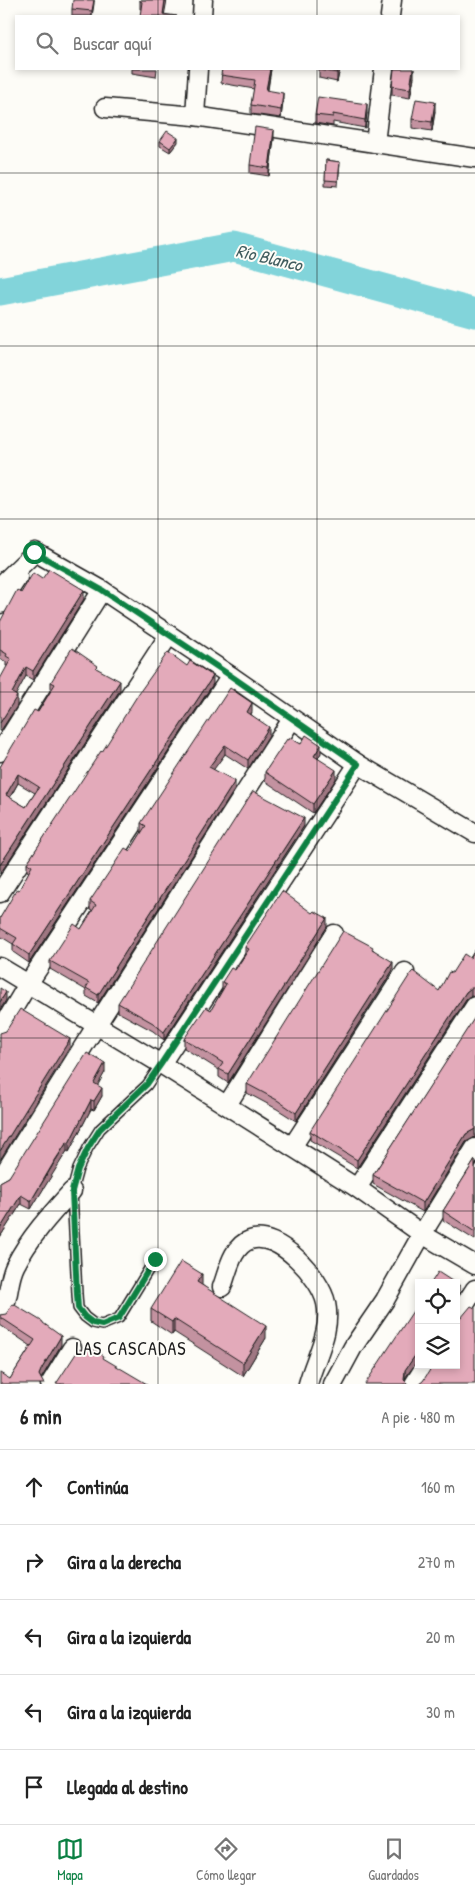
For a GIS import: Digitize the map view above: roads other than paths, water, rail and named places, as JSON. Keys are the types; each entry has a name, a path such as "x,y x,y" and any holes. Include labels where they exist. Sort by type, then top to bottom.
{"street":[{"path":"202,15 203,0"},
{"path":"390,15 392,0"},
{"path":"195,116 198,70"},
{"path":"375,143 384,70"},
{"path":"105,108 195,116 475,158"},
{"path":"0,586 34,552"},
{"path":"34,552 102,590 358,764 475,833"},
{"path":"0,604 34,552"},
{"path":"0,752 102,590"},
{"path":"0,893 169,635"},
{"path":"0,1031 28,984 231,676"},
{"path":"0,1180 292,719"},
{"path":"161,1064 358,764"},
{"path":"226,1105 334,934"},
{"path":"0,967 161,1064 357,1188 422,1234 475,1265"},
{"path":"292,1148 405,972"},
{"path":"357,1188 475,1006"},
{"path":"333,1384 353,1347 385,1300 422,1234 475,1148"},
{"path":"0,1314 7,1303 15,1267 29,1243 72,1191"},
{"path":"222,1287 233,1256 240,1246 250,1240 261,1238 275,1244 295,1256 309,1270 320,1287 326,1303 327,1320 325,1336 308,1384"},
{"path":"460,1312 475,1289"},
{"path":"50,1384 72,1348"},
{"path":"414,1384 423,1369"}],"lane":[{"path":"155,1259 119,1318 102,1325 93,1323 78,1308 72,1191 78,1169 100,1129 147,1084 161,1064"}],"waterway":[{"name":"Río Blanco","path":"0,291 234,247 475,313"}],"district":[{"name":"LAS CASCADAS","path":"131,1349"}]}
